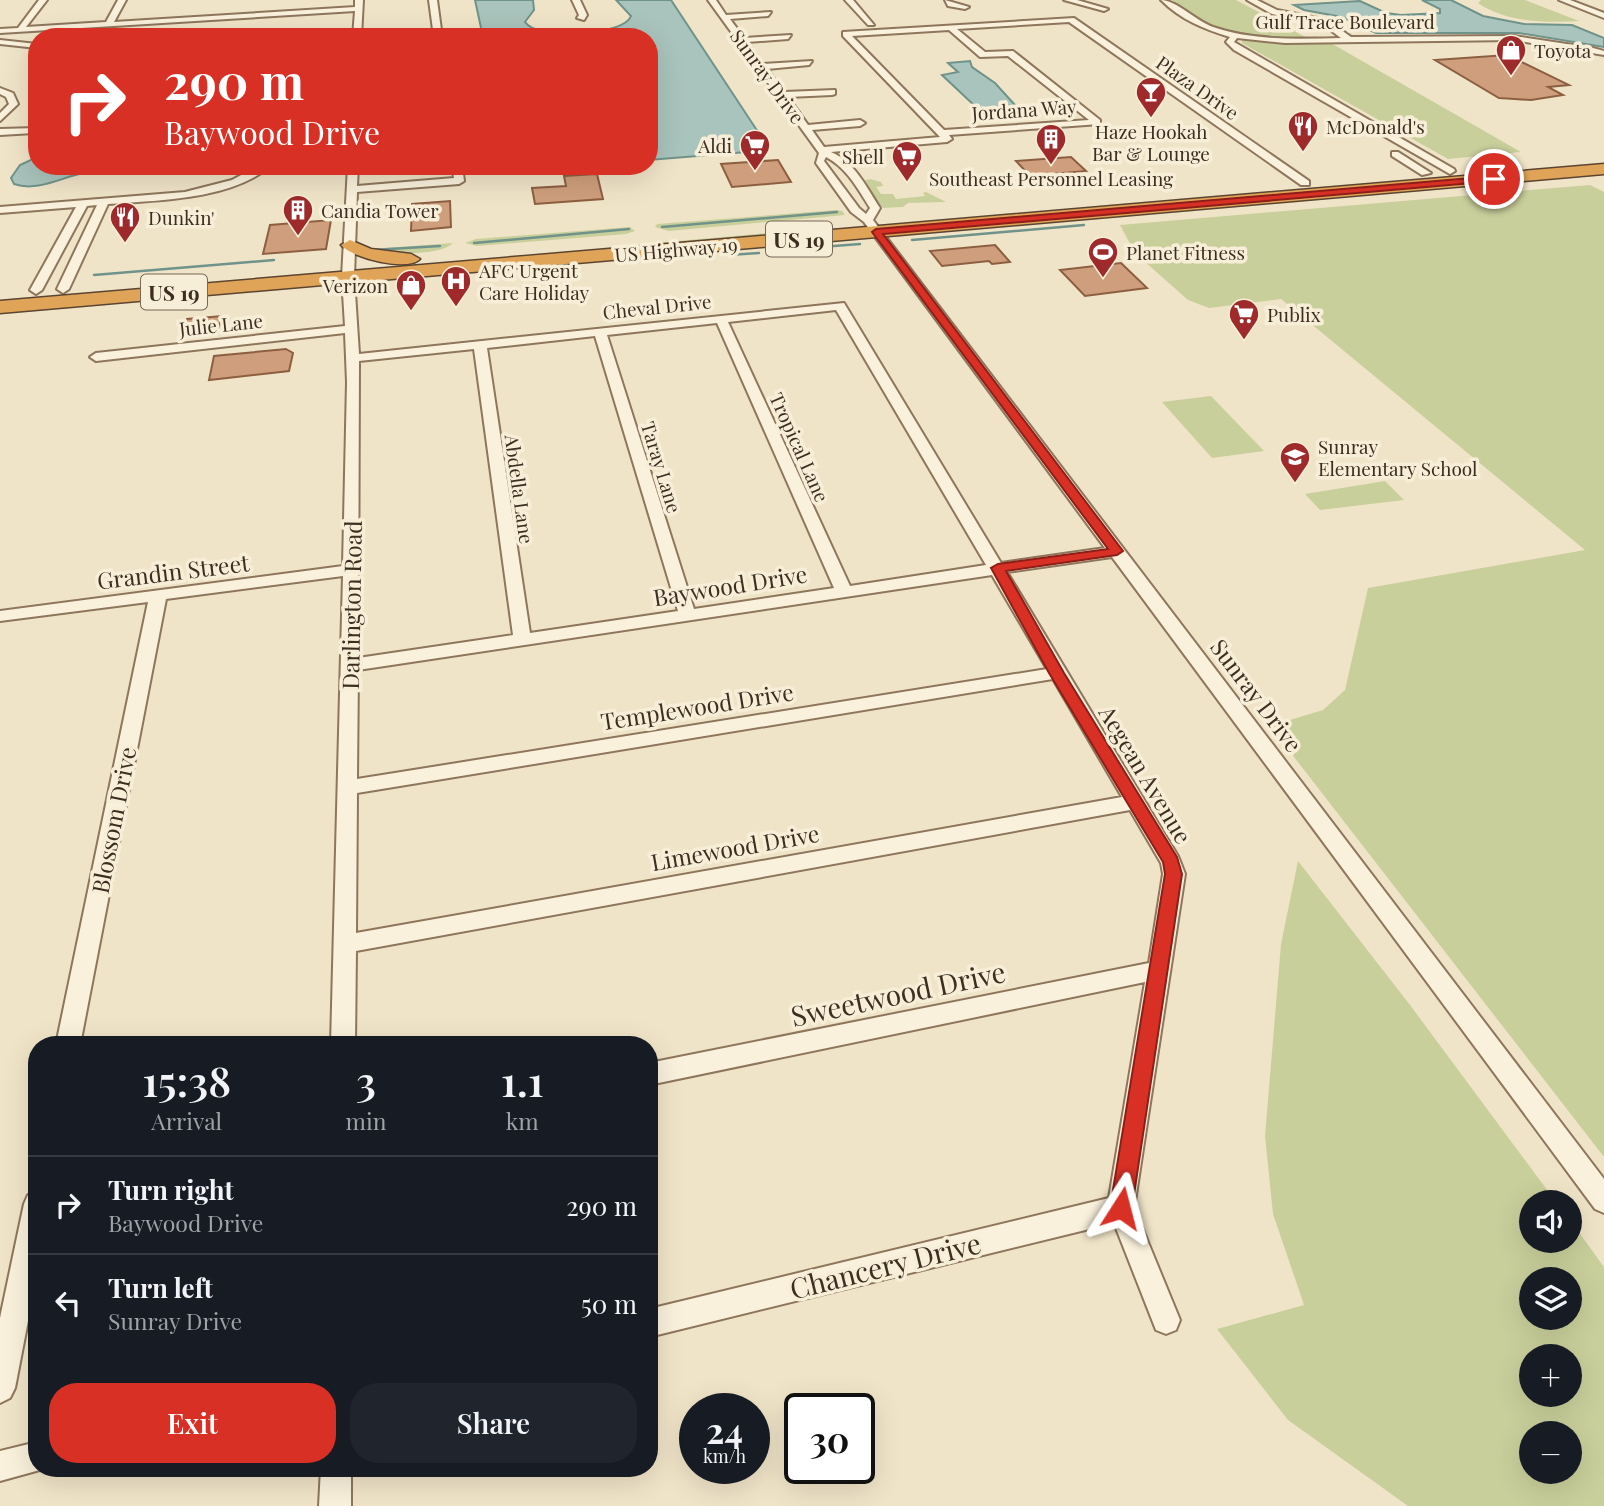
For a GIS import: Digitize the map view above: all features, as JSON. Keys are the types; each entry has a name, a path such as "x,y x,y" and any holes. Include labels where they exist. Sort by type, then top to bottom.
{"highway":[{"name":"US Highway 19","path":"0,307 349,271 1604,158"},
{"name":"US Highway 19","path":"872,226 1276,198 1604,169"},
{"path":"1276,198 1312,189 1436,178 1447,175 1450,171"},
{"path":"350,245 367,254 408,266"},
{"path":"349,301 371,285 408,266"},
{"name":"US Highway 19","path":"0,293 349,271"},
{"path":"0,300 43,295 63,289"}],"street":[{"path":"20,30 43,0"},
{"path":"108,25 122,0"},
{"path":"433,0 437,28"},
{"path":"576,0 583,15 581,18"},
{"name":"Sunray Drive","path":"712,0 823,151 841,163 875,208 872,226"},
{"path":"849,0 871,23"},
{"path":"948,0 951,4 964,7"},
{"path":"1068,0 1104,9"},
{"name":"Gulf Trace Boulevard","path":"1165,0 1176,12 1194,22 1236,35 1287,40 1493,38 1604,55"},
{"path":"1251,0 1270,10 1324,22 1350,40"},
{"path":"1563,0 1604,16"},
{"path":"55,28 189,20 358,5 358,28"},
{"path":"189,20 193,10"},
{"path":"724,17 768,14"},
{"name":"Jordana Way","path":"823,151 947,139 846,34 1071,20"},
{"name":"Plaza Drive","path":"1071,20 1305,183"},
{"name":"Jordana Way","path":"942,133 1097,122 1010,53 983,55 951,28"},
{"path":"0,31 28,30"},
{"path":"1236,35 1231,44 1450,171"},
{"path":"743,40 788,37"},
{"path":"0,41 28,45"},
{"path":"762,67 809,63"},
{"path":"0,91 10,95 14,104 0,118"},
{"path":"783,95 832,92"},
{"path":"1335,105 1358,131"},
{"path":"806,128 860,123"},
{"path":"0,132 28,130"},
{"path":"1381,145 1426,173"},
{"name":"Sunray Drive","path":"823,151 819,161 855,210 872,226 1604,1200"},
{"path":"0,210 101,208 198,193 236,182 249,175"},
{"name":"Darlington Road","path":"343,1036 354,358 350,329 349,271 354,175"},
{"path":"353,189 459,181 458,175"},
{"path":"63,289 101,208"},
{"path":"36,290 81,209"},
{"name":"Cheval Drive","path":"354,358 840,306"},
{"name":"Aegean Avenue","path":"840,306 998,568 1056,673 1171,862 1174,874 1121,1208"},
{"name":"Tropical Lane","path":"721,319 844,591"},
{"name":"Julie Lane","path":"96,357 350,329"},
{"name":"Taray Lane","path":"600,331 687,614"},
{"name":"Abdella Lane","path":"480,344 522,640"},
{"name":"Baywood Drive","path":"350,665 1117,551"},
{"name":"Grandin Street","path":"0,616 352,570"},
{"name":"Blossom Drive","path":"70,1036 158,596"},
{"name":"Templewood Drive","path":"346,788 1056,673"},
{"name":"Limewood Drive","path":"344,944 1135,802"},
{"name":"Sweetwood Drive","path":"658,1072 1159,970"},
{"path":"1121,1208 1166,1320"},
{"name":"Chancery Drive","path":"658,1321 1121,1208"},
{"path":"0,1388 28,1249"},
{"path":"0,1466 28,1459"},
{"path":"335,1506 336,1477"}],"green space":[{"path":"1172,0 1236,0 1307,38 1253,36 1216,28 1185,13"},
{"path":"1481,0 1525,0 1579,21 1553,22 1514,18 1489,10 1478,3"},
{"path":"1242,39 1329,42 1521,152 1448,159 1242,43"},
{"path":"870,179 881,182 883,186 876,187 881,194 893,194 896,199 925,196 923,193 926,192 946,202 908,203 903,207 883,208 862,181"},
{"path":"1590,185 1604,192 1604,1157 1270,726 1323,710 1345,690 1368,588 1585,550 1281,299 1209,308 1188,300 1135,253 1120,225"},
{"path":"836,210 845,215 669,231 655,227 657,224"},
{"path":"630,227 635,231 626,234 477,246 465,243 476,239"},
{"path":"845,228 576,254 622,246"},
{"path":"453,243 437,250 414,253 371,249"},
{"path":"1211,396 1264,451 1212,458 1162,402"},
{"path":"1385,481 1404,500 1320,510 1305,494"},
{"path":"1298,861 1410,1005 1547,1190 1519,1190 1519,1253 1582,1253 1582,1237 1604,1267 1604,1506 1408,1506 1288,1420 1217,1329 1304,1305 1273,1214 1265,1136 1281,944"}],"water":[{"path":"475,0 533,0 534,10 525,22 533,28 481,28"},
{"path":"616,0 671,0 764,141 759,151 658,159 658,28 613,28 625,23 631,16"},
{"path":"1422,0 1451,0 1483,16 1524,24 1572,25 1604,38 1604,47 1519,33 1376,33 1342,17 1304,10 1294,5 1360,1 1386,13 1440,13 1440,9"},
{"path":"970,61 972,67 995,83 1015,105 978,109 942,75 958,72 948,63"},
{"path":"28,161 28,175 76,175 40,185 23,186 14,184 11,178 20,165"}],"building":[{"name":"Toyota","path":"1507,55 1569,85 1548,87 1563,95 1531,100 1499,98 1435,60"},
{"name":"Southeast Personnel Leasing","path":"1071,157 1086,171 1030,176 1016,161"},
{"name":"Aldi","path":"778,160 791,182 732,187 721,164"},
{"path":"597,175 603,199 535,204 532,188 566,186 564,176"},
{"path":"450,201 451,227 411,231 412,204"},
{"name":"Candia Tower","path":"331,220 326,249 263,254 270,225"},
{"path":"995,245 1010,262 992,264 989,261 942,266 930,251"},
{"name":"Planet Fitness","path":"1121,263 1147,288 1085,296 1060,270"},
{"path":"222,316 218,331 182,334 187,319"},
{"path":"286,349 293,353 289,371 209,380 214,356"}],"waterway":[{"path":"662,227 837,212"},
{"path":"912,240 1084,225"},
{"path":"474,243 629,229"},
{"path":"808,248 860,244"},
{"path":"372,250 440,246"},
{"path":"729,255 759,253"},
{"path":"94,275 274,260"}],"place":[{"name":"Toyota","path":"1511,77"},
{"name":"Haze Hookah Bar & Lounge","path":"1151,119"},
{"name":"McDonald's","path":"1303,153"},
{"name":"Southeast Personnel Leasing","path":"1051,166"},
{"name":"Aldi","path":"755,172"},
{"name":"Shell","path":"907,183"},
{"name":"Candia Tower","path":"298,237"},
{"name":"Dunkin'","path":"125,244"},
{"name":"Planet Fitness","path":"1103,279"},
{"name":"AFC Urgent Care Holiday","path":"456,308"},
{"name":"Verizon","path":"411,312"},
{"name":"Publix","path":"1244,341"},
{"name":"Sunray Elementary School","path":"1295,484"}],"route":[{"path":"1121,1208 1174,874 1171,862 1056,673 998,568 1117,551 876,232 1494,179"}]}
